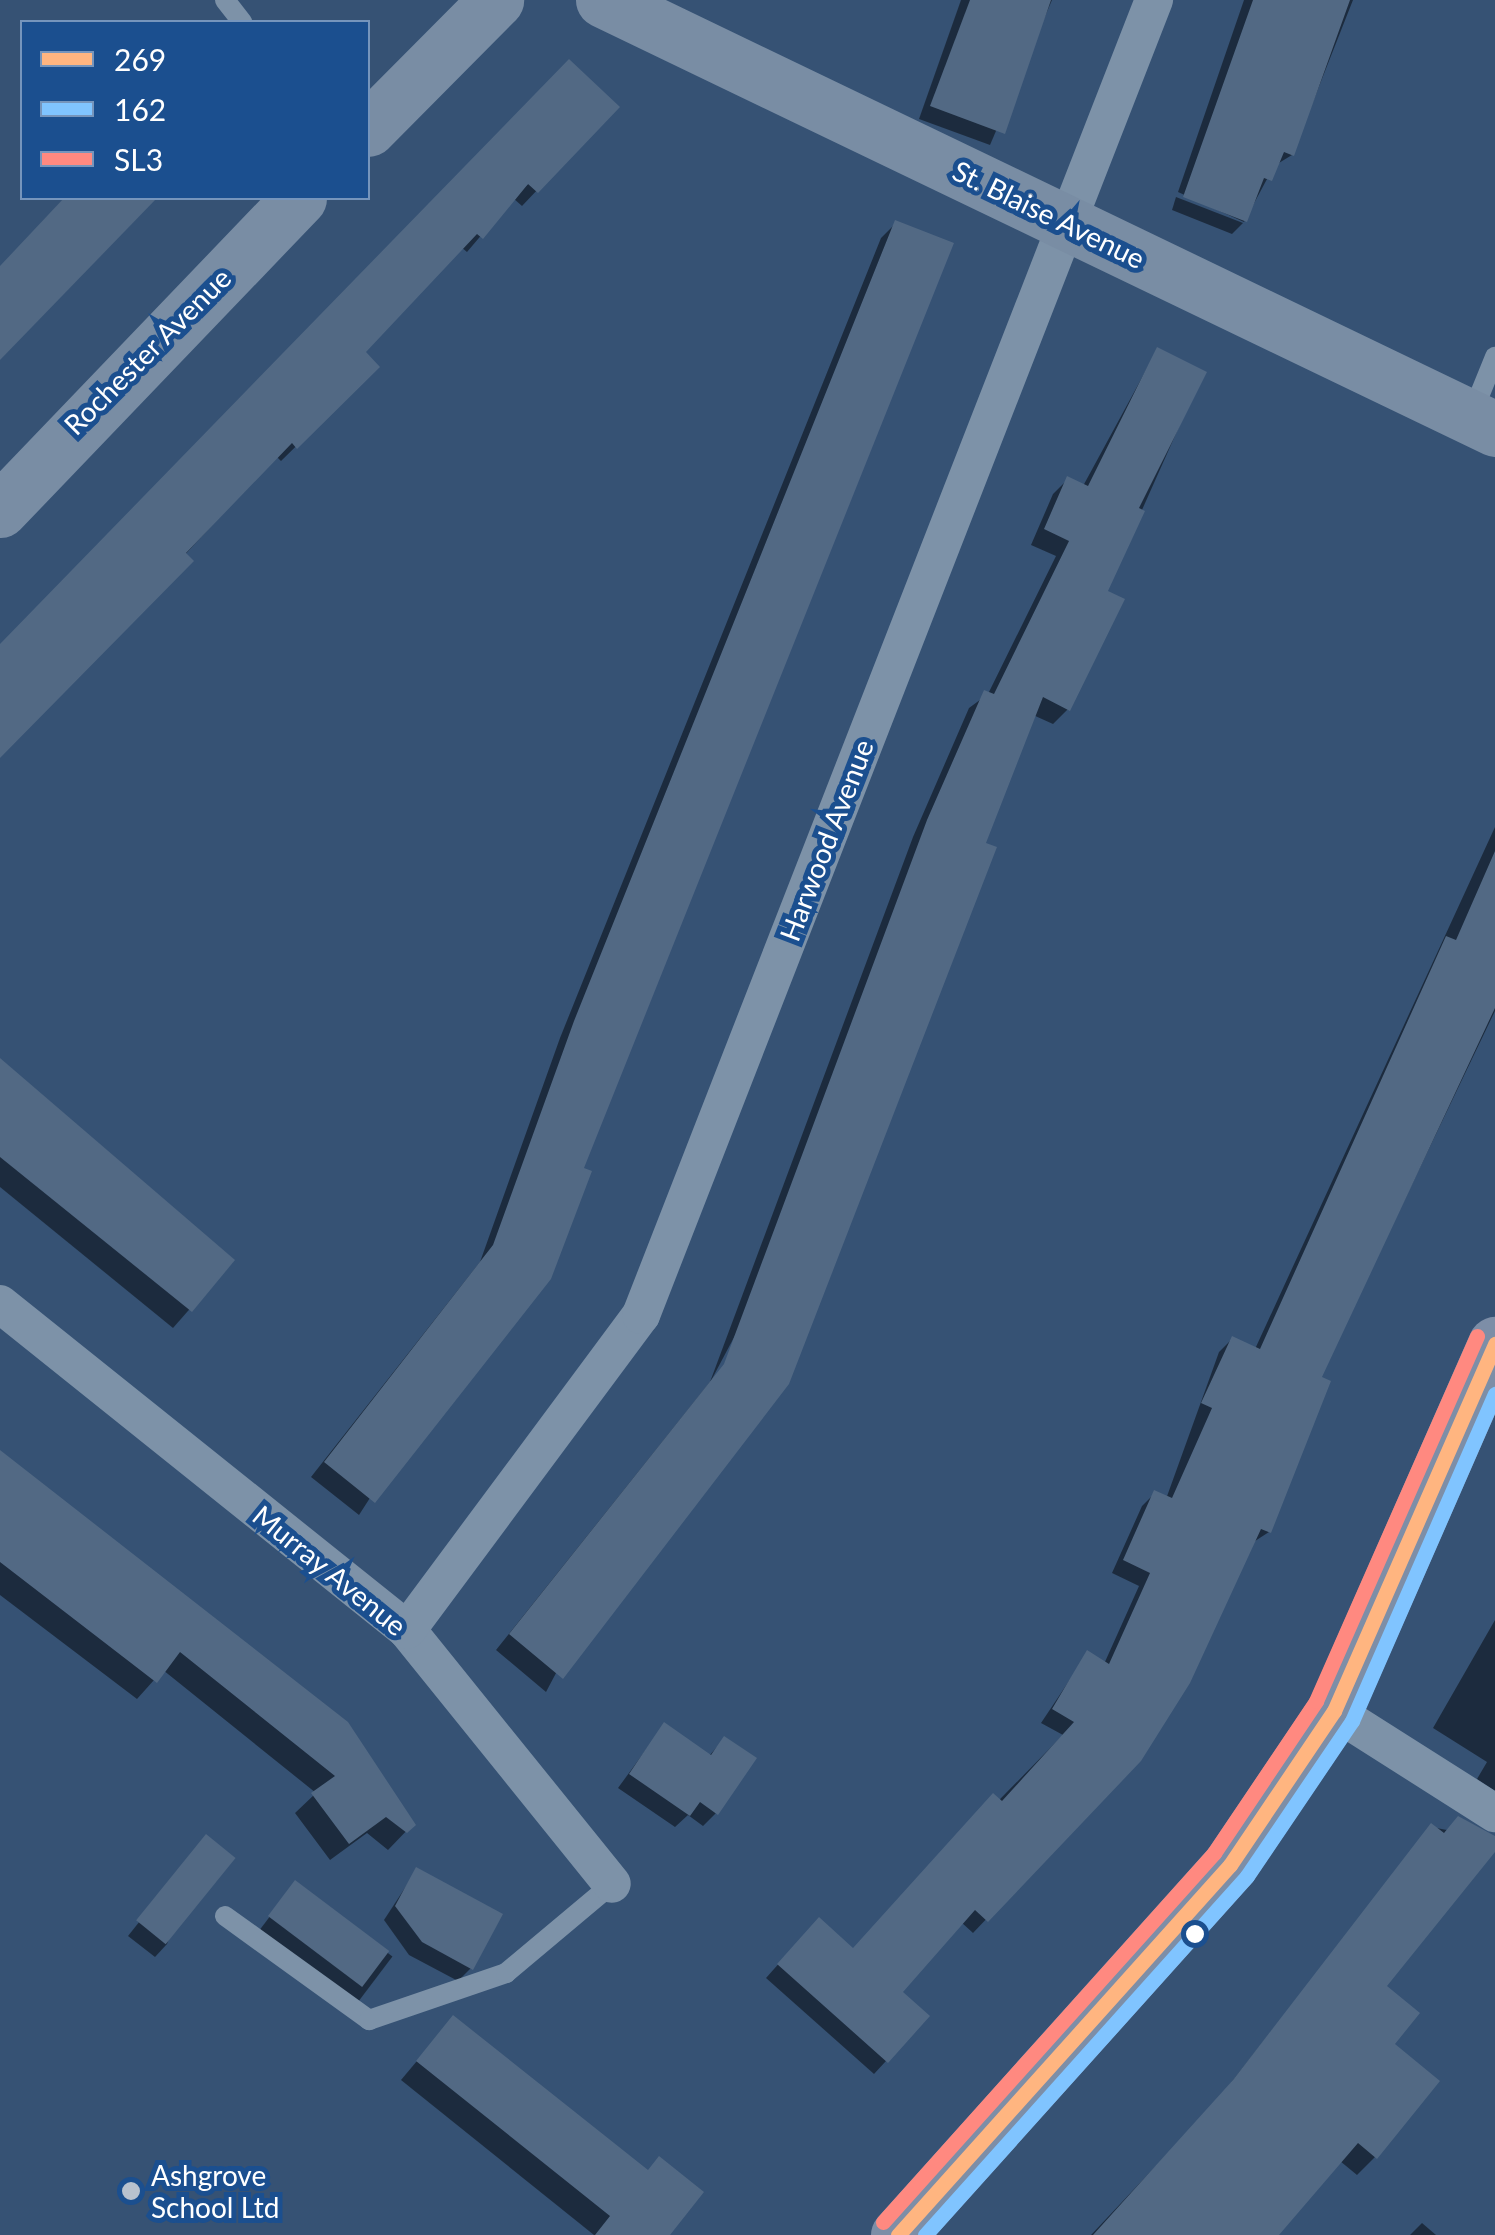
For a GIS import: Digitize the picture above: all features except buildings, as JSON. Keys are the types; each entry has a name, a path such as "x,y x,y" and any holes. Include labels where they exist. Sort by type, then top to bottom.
{"main road":[{"path":"898,2235 1230,1866 1334,1711 1495,1344"}],"street":[{"path":"370,127 496,0"},
{"name":"St. Blaise Avenue","path":"603,0 1483,423"},
{"name":"Harwood Avenue","path":"407,1630 641,1315 1154,0"},
{"name":"Rochester Avenue","path":"0,510 298,200"},
{"name":"Murray Avenue","path":"0,1304 407,1630 612,1884"},
{"path":"1334,1711 1495,1813"}],"lane":[{"path":"225,0 240,20"},
{"path":"1483,423 1495,358"},
{"path":"225,1916 368,2020 506,1973 612,1884"}],"transit line":[{"name":"SL3","path":"883,2222 1214,1853 1316,1701 1477,1336"},
{"name":"269","path":"898,2235 1230,1865 1334,1711 1495,1344"},
{"name":"162","path":"925,2235 1247,1876 1352,1721 1495,1394"}],"place":[{"name":"Ashgrove School Ltd","path":"131,2191"}]}
